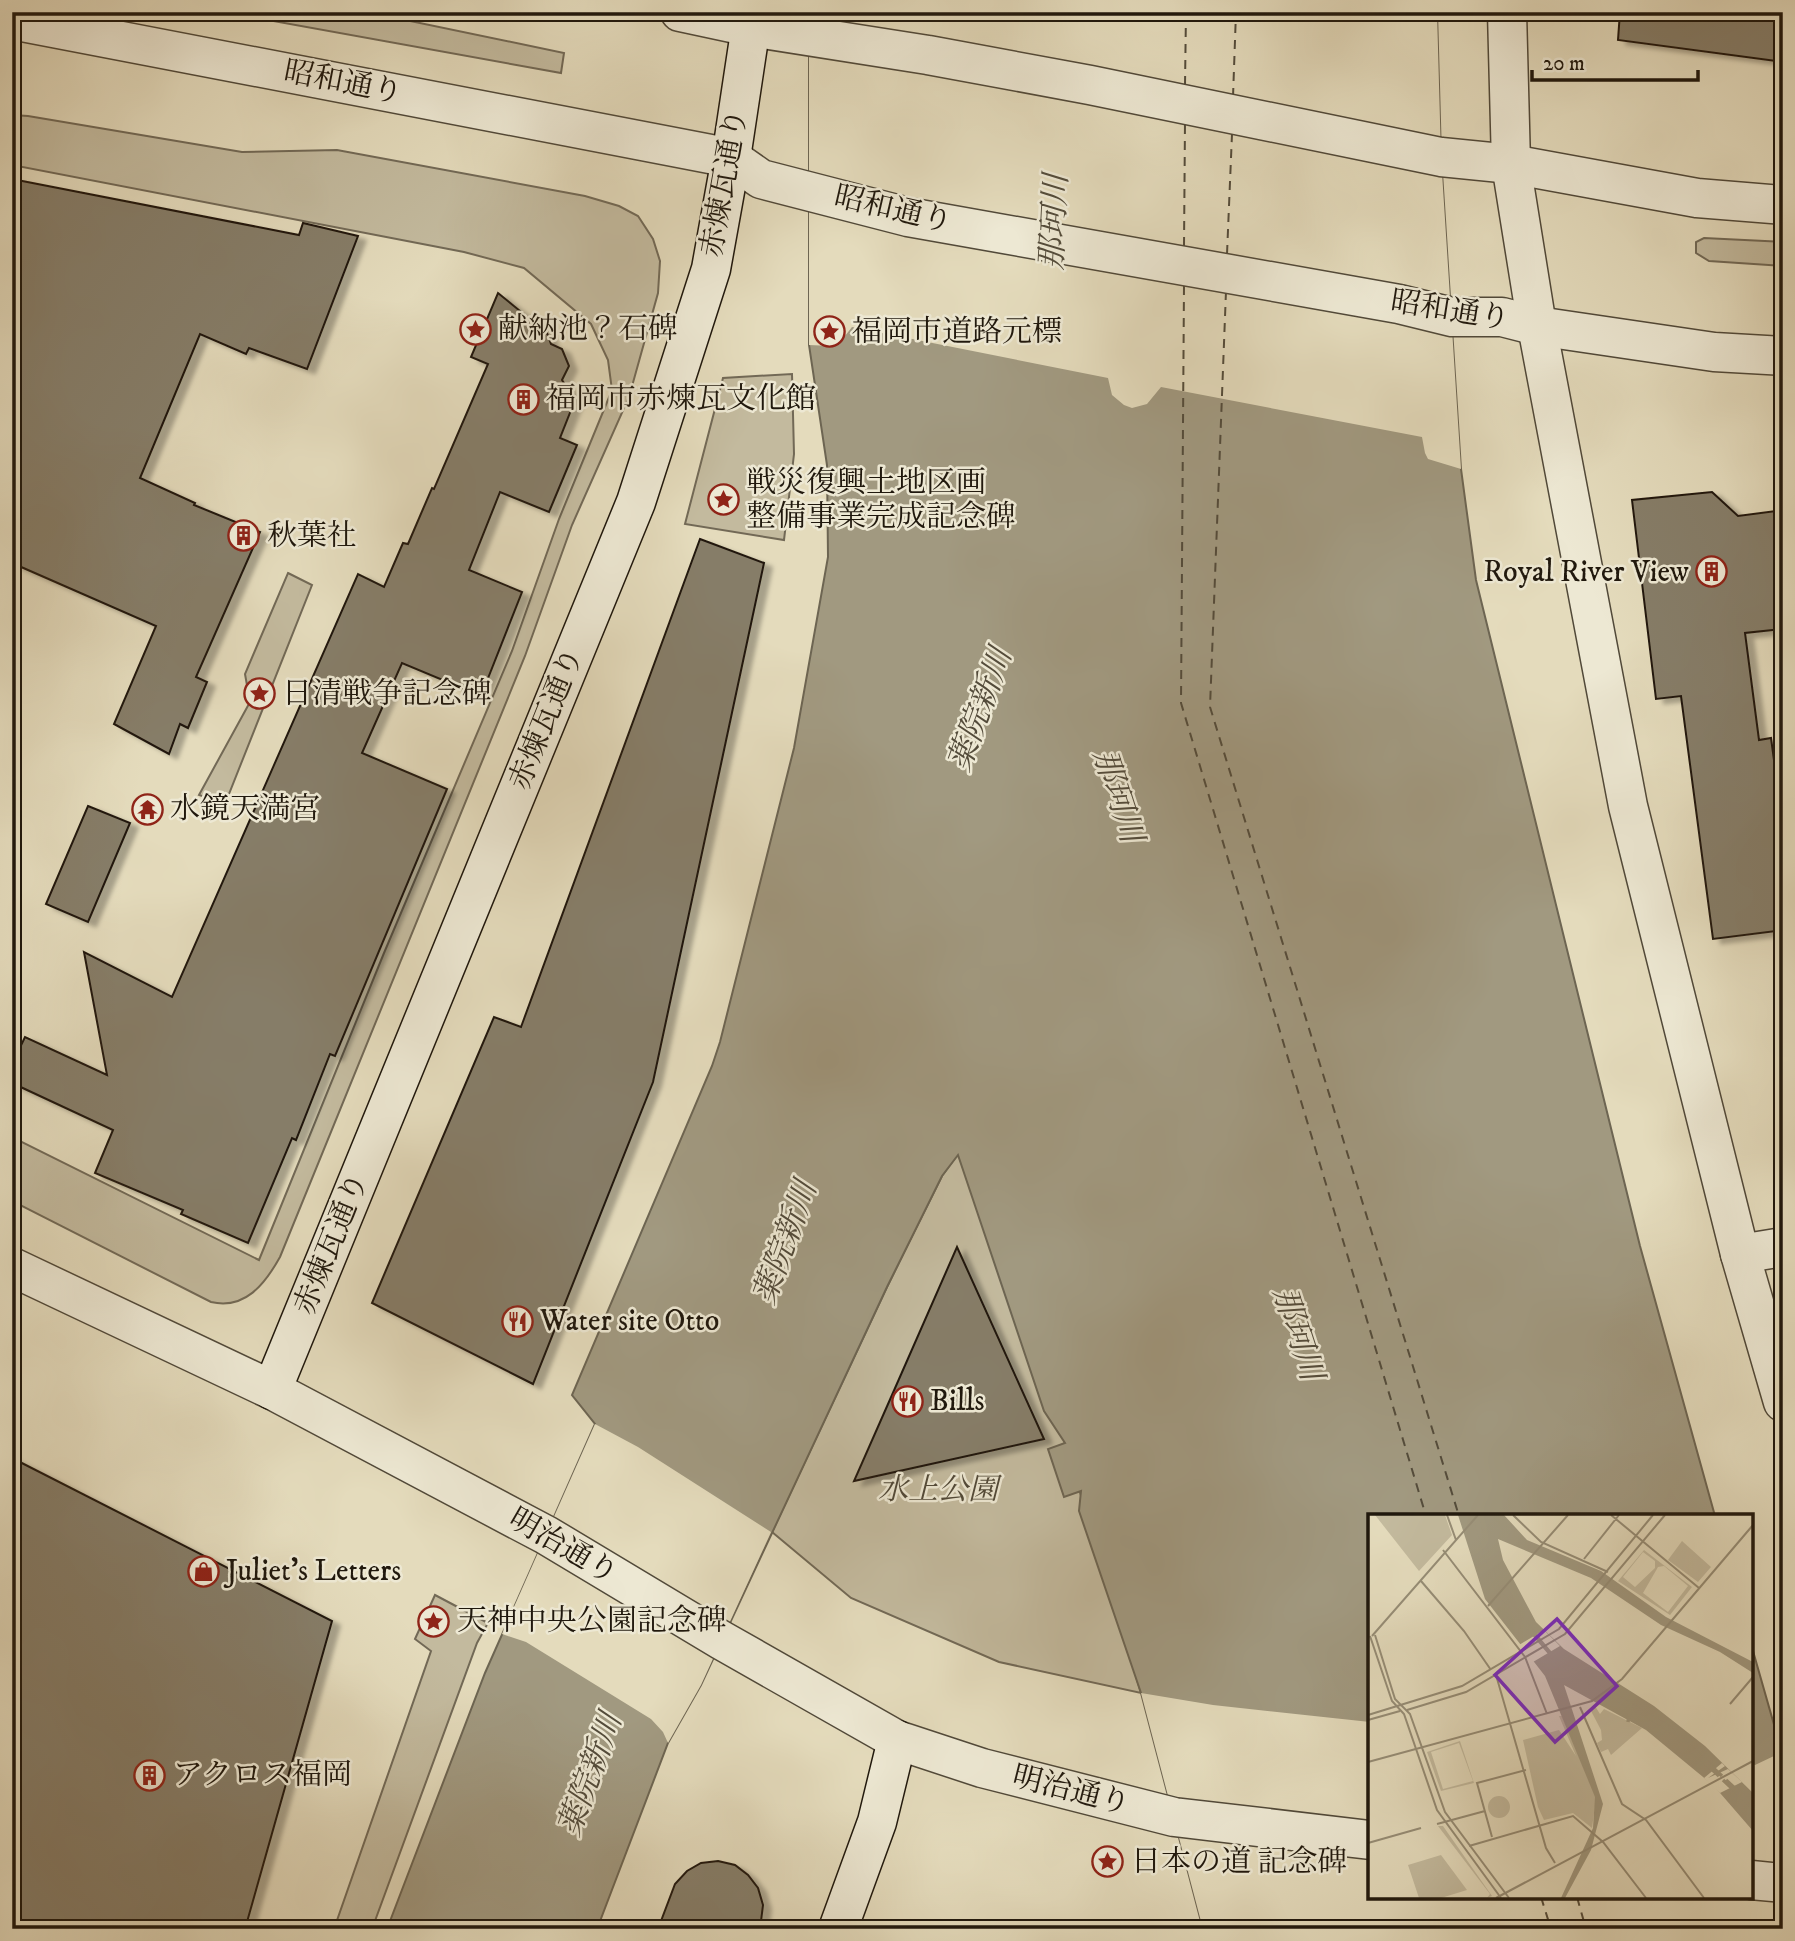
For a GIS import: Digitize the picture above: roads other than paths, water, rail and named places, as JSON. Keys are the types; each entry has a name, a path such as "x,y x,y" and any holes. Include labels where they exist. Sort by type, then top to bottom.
{"street":[{"path":"680,12 752,20 810,37 928,55 1090,85 1441,157 1511,164 1697,198 1783,205"},
{"path":"1507,12 1511,164 1537,326 1628,806 1740,1254 1783,1402"},
{"name":"赤煉瓦通り","path":"272,1390 636,502 711,269 732,158 752,20"},
{"name":"昭和通り","path":"13,21 732,158 761,179 908,217 1399,304 1452,317 1502,317 1537,326 1714,352 1783,356"},
{"path":"1740,1254 1783,1247"},
{"name":"明治通り","path":"12,1268 272,1390 546,1535 897,1740 982,1768 1174,1817 1368,1840"},
{"path":"838,1929 877,1822 897,1740"},
{"path":"1753,1880 1783,1883"}],"water":[{"path":"809,12 1437,12 1441,157 1461,469 1476,580 1640,1246 1714,1514 1368,1514 1368,1899 1753,1899 1753,1651 1775,1728 1783,1740 1783,1929 1203,1929 1141,1693 1079,1511 1081,1491 1064,1497 1048,1449 1065,1443 1044,1411 958,1155 942,1176 887,1287 701,1685 668,1743 597,1929 387,1929 485,1673 595,1424 572,1395 720,1042 794,748 828,557 827,465 809,345"}],"place":[{"name":"献納池？石碑","path":"475,329"},
{"name":"福岡市道路元標","path":"829,332"},
{"name":"福岡市赤煉瓦文化館","path":"523,399"},
{"name":"戦災復興土地区画 整備事業完成記念碑","path":"723,500"},
{"name":"秋葉社","path":"244,536"},
{"name":"Royal River View","path":"1712,572"},
{"name":"日清戦争記念碑","path":"259,694"},
{"name":"水鏡天満宮","path":"147,809"},
{"name":"Water site Otto","path":"517,1321"},
{"name":"Bills","path":"907,1401"},
{"name":"Juliet's Letters","path":"203,1571"},
{"name":"天神中央公園記念碑","path":"434,1621"},
{"name":"アクロス福岡","path":"150,1775"},
{"name":"日本の道 記念碑","path":"1108,1862"}],"water label":[{"name":"那珂川","path":"1055,222"},
{"name":"薬院新川","path":"981,710"},
{"name":"那珂川","path":"1117,796"},
{"name":"薬院新川","path":"786,1243"},
{"name":"那珂川","path":"1297,1334"},
{"name":"薬院新川","path":"591,1775"}],"park label":[{"name":"水上公園","path":"938,1490"}]}
